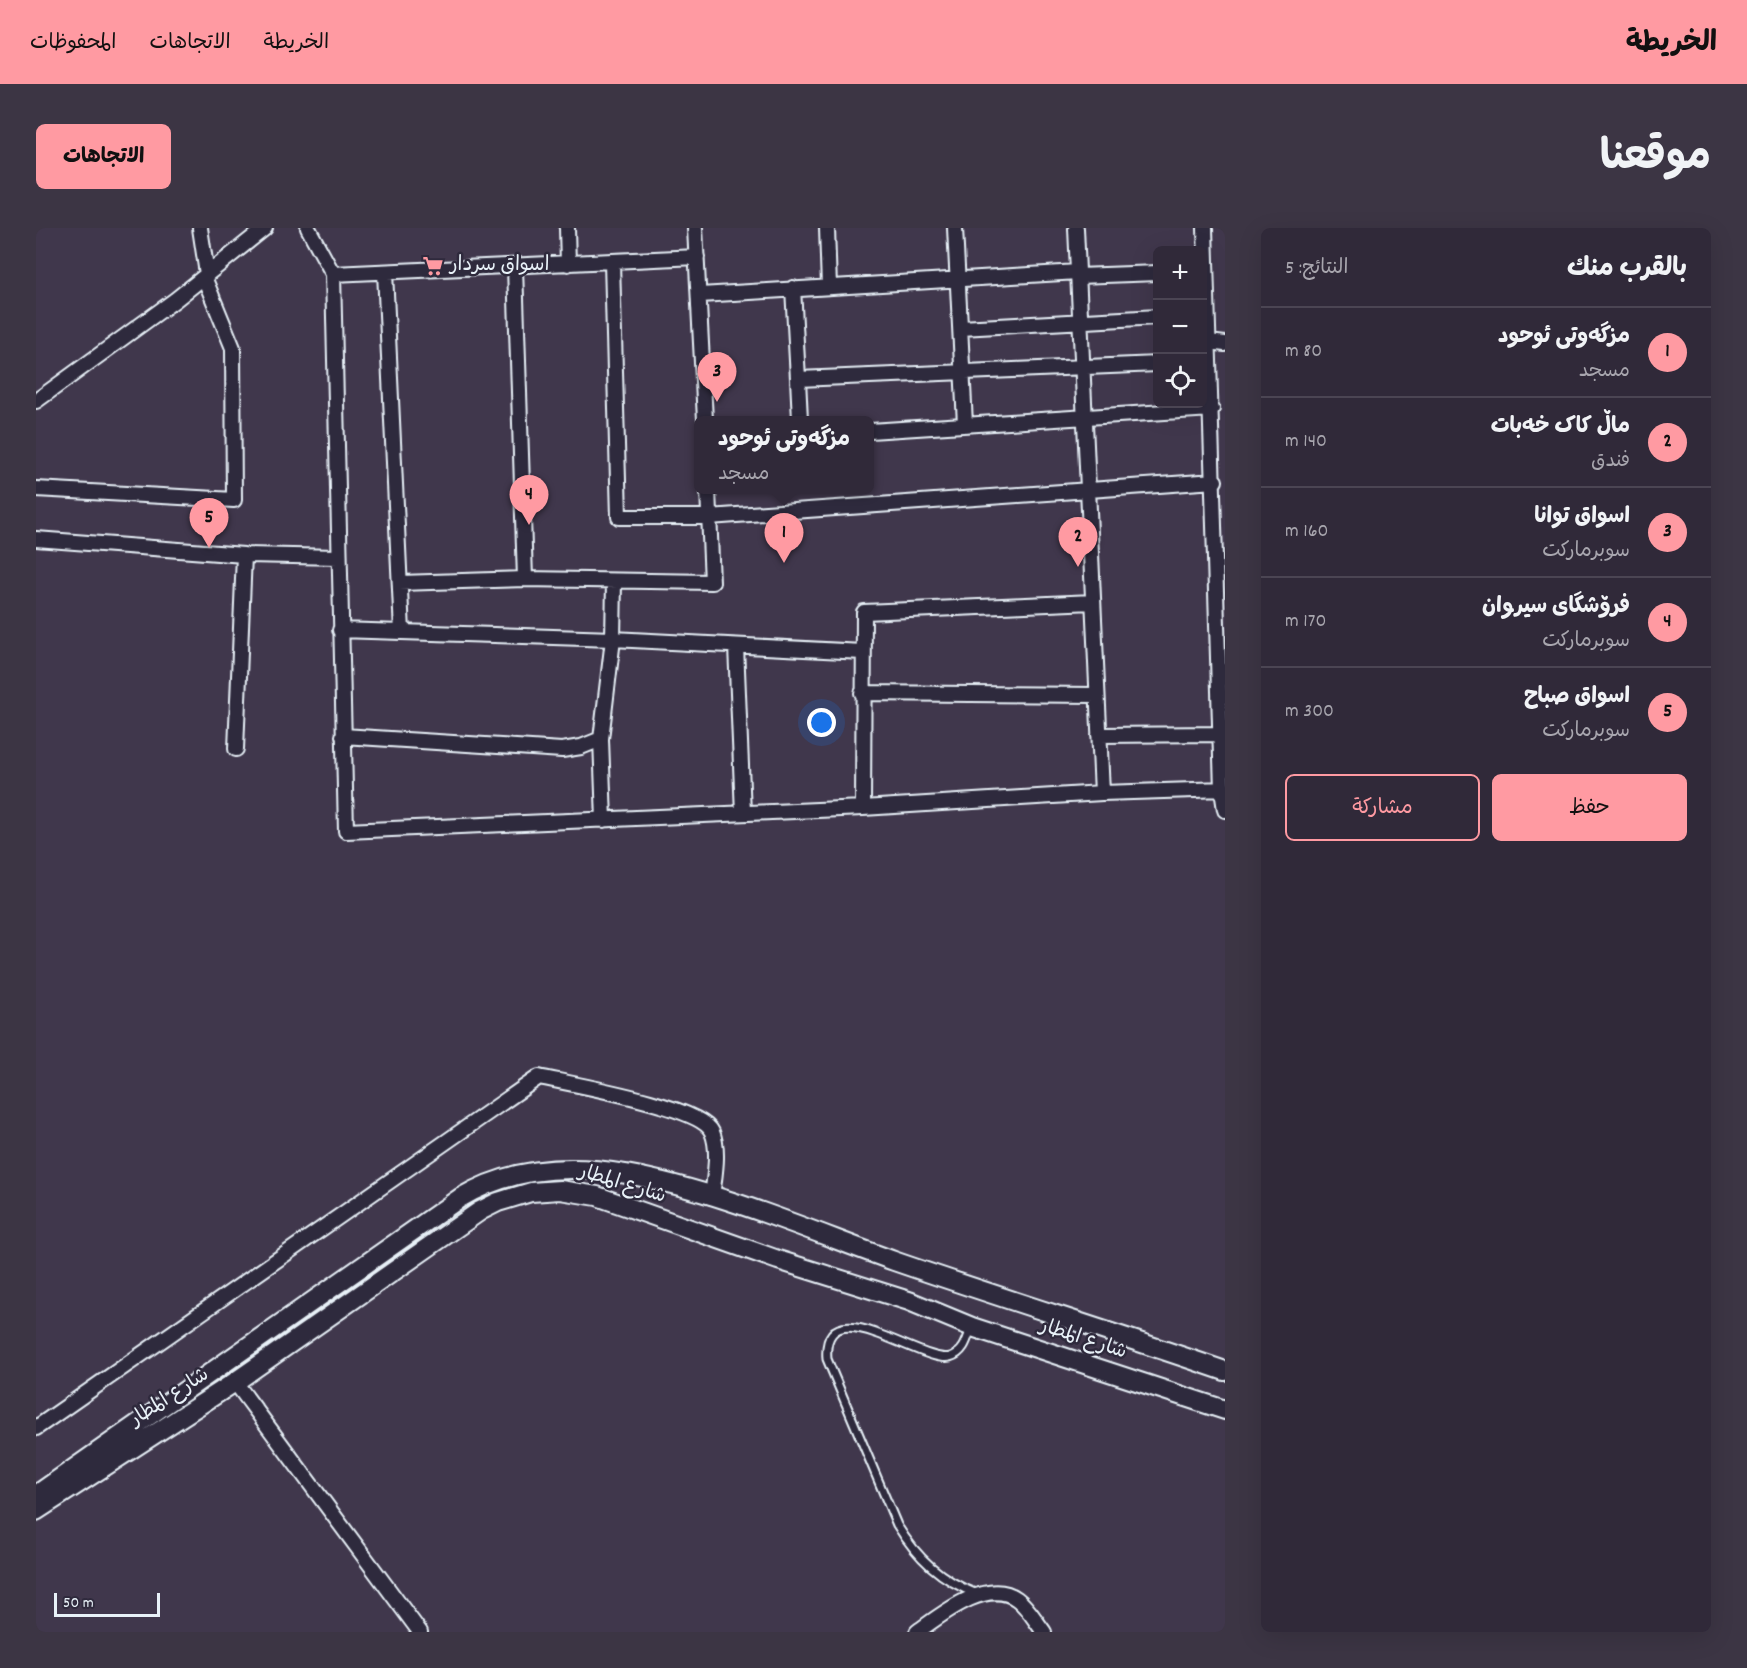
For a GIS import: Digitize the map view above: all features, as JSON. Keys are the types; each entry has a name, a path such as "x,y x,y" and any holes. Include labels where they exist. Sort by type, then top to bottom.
{"main road":[{"name":"شارع المطار","path":"36,1496 460,1198 491,1181 535,1171 627,1174 712,1197 1225,1371"},
{"name":"شارع المطار","path":"36,1511 235,1382 480,1211 498,1202 531,1192 560,1190 597,1196 767,1257 909,1301 972,1327 1225,1410"},
{"path":"909,1301 916,1268"}],"street":[{"path":"36,489 234,500 233,348 206,276 200,228"},
{"path":"36,401 206,276 266,228"},
{"path":"308,228 333,274 346,831 863,808 1102,793 1223,790"},
{"path":"567,228 568,264"},
{"path":"695,228 705,416"},
{"path":"827,228 829,286"},
{"path":"955,228 965,424"},
{"path":"1076,228 1102,793"},
{"path":"1205,228 1205,246"},
{"path":"333,274 697,257"},
{"path":"612,262 619,517 709,518 1088,488 1215,481"},
{"path":"515,267 525,579"},
{"path":"385,272 402,632"},
{"path":"700,295 958,279 1153,273"},
{"path":"793,288 800,416"},
{"path":"1207,300 1209,342 1207,362 1215,481 1220,734 1225,810"},
{"path":"961,328 1080,319 1153,317"},
{"path":"1209,342 1225,344"},
{"path":"798,378 1153,364"},
{"path":"874,432 965,424 1212,410"},
{"path":"400,583 525,579 712,582 708,494"},
{"path":"36,539 244,555 338,557"},
{"path":"236,749 244,555"},
{"path":"604,820 601,739 613,639 614,581"},
{"path":"863,808 864,612 1093,602"},
{"path":"340,630 613,639 863,651"},
{"path":"736,646 743,813"},
{"path":"862,693 1097,695"},
{"path":"1099,735 1220,734"},
{"path":"343,736 562,750 601,739"},
{"path":"36,1428 538,1077 653,1102 699,1118 712,1131 716,1154 712,1197"},
{"path":"235,1382 420,1632"},
{"path":"917,1632 963,1601 980,1595 1012,1596 1019,1600 1044,1632"}],"lane":[{"path":"972,1327 964,1347 950,1357 932,1356 870,1330 854,1327 837,1331 828,1341 826,1350 827,1359 897,1525 911,1549 938,1574 957,1586 980,1595"}],"place":[{"name":"اسواق سردار","path":"433,266"},
{"name":"اسواق توانا","path":"717,402"},
{"name":"فرۆشگای سیروان","path":"529,525"},
{"name":"اسواق صباح","path":"209,548"},
{"name":"مزگەوتی ئوحود","path":"784,563"},
{"name":"ماڵ کاک خەبات","path":"1078,567"}]}
